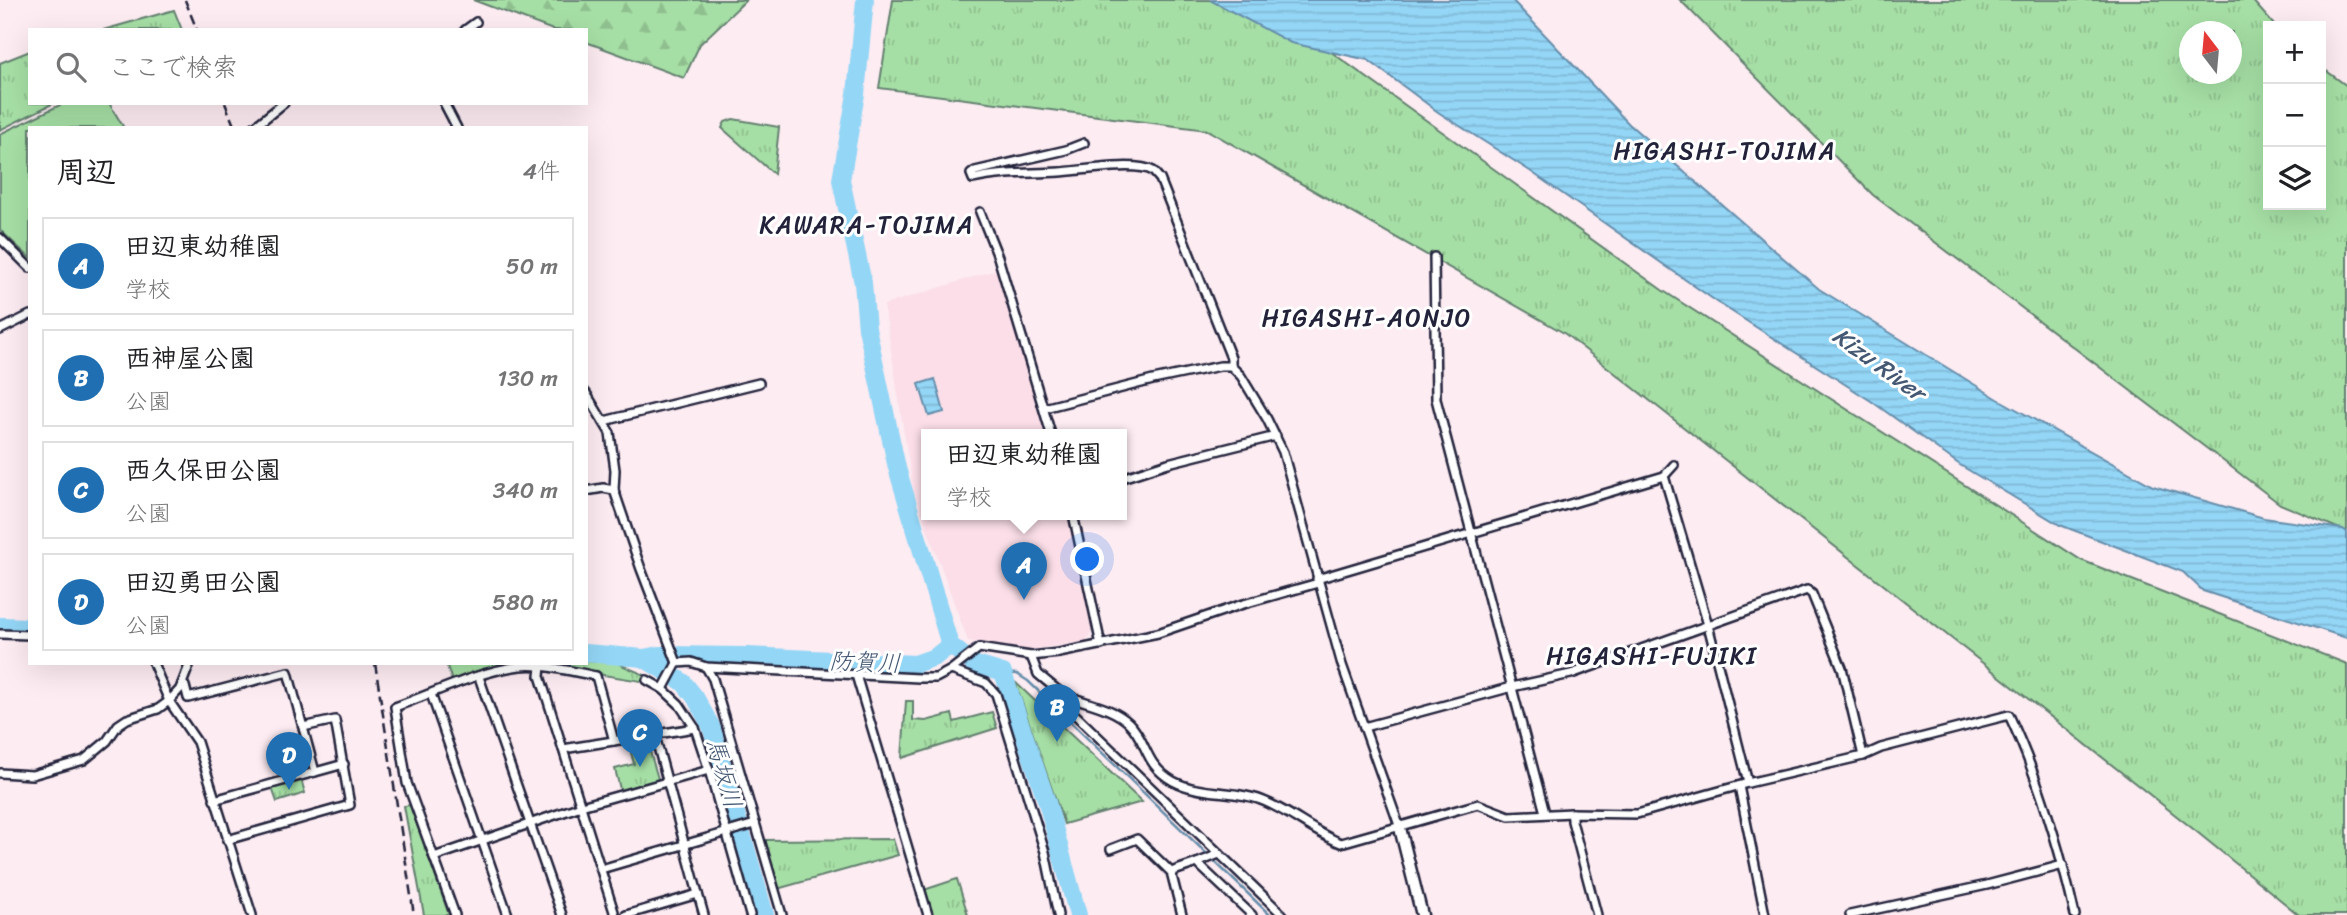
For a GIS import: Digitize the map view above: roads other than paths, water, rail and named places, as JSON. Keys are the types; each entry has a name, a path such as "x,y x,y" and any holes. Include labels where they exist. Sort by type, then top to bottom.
{"street":[{"path":"468,28 476,22"},
{"path":"255,126 282,105"},
{"path":"445,105 456,126"},
{"path":"1084,143 971,174 973,179 997,173 1058,172 1107,167 1139,167 1153,171 1160,179 1231,358 1231,366"},
{"path":"981,212 998,257 1050,429"},
{"path":"0,238 28,266"},
{"path":"1434,257 1436,399 1545,813"},
{"path":"0,330 28,316"},
{"path":"1044,408 1220,366 1231,366 1241,376 1283,452 1342,665 1400,828 1422,915"},
{"path":"604,421 759,383"},
{"path":"588,396 610,433 614,452 614,490 675,664 665,686"},
{"path":"1127,476 1168,463 1276,436"},
{"path":"675,664 691,662 706,667 936,678 979,648 1031,656 1158,633 1471,532 1664,476 1674,465"},
{"path":"1664,476 1708,625 1748,783"},
{"path":"588,491 603,488 614,490"},
{"path":"1074,520 1101,645"},
{"path":"1363,727 1571,674 1807,590 1812,594 1842,667 1863,755"},
{"path":"0,634 28,635"},
{"path":"1031,656 1038,674 1061,693 1116,714 1128,722 1157,770 1174,782 1261,800 1319,834 1341,843 1478,804 1508,816 1545,813 1636,814 2009,715 2033,768 2063,865 2075,915"},
{"path":"154,665 169,701 197,742 252,915"},
{"path":"0,773 32,775 76,763 93,755 118,725 127,719 158,709 169,701 181,684 189,665"},
{"path":"454,915 407,783 396,707 479,677 521,666 541,667 596,676 614,741"},
{"path":"541,667 540,676 615,915"},
{"path":"706,667 713,679 752,825 782,915"},
{"path":"954,667 986,682 996,694 1045,852 1058,915"},
{"path":"181,684 185,686 188,698 288,673 315,772"},
{"path":"856,676 928,915"},
{"path":"479,677 562,915"},
{"path":"647,680 665,686 695,728 731,832 750,915"},
{"path":"1061,693 1060,701 1283,915"},
{"path":"430,694 508,915"},
{"path":"227,840 350,805 335,720 303,727"},
{"path":"563,749 695,728"},
{"path":"654,736 704,915"},
{"path":"214,800 344,764"},
{"path":"434,857 581,806 709,770"},
{"path":"1739,786 1766,915"},
{"path":"1572,813 1597,915"},
{"path":"601,869 752,825"},
{"path":"1111,849 1137,839 1171,872 1182,915"},
{"path":"1171,872 1219,854"},
{"path":"1197,863 1252,915"},
{"path":"1850,915 1987,885 2063,865"},
{"path":"626,915 698,894"}],"water":[{"name":"Kizu River","path":"1210,0 1512,0 1629,124 1819,289 1998,399 2153,486 2264,518 2343,529 2347,532 2347,638 2203,591 2183,572 2060,525 1960,465 1871,401 1720,304 1530,171 1438,112 1368,60 1291,43"},
{"path":"935,379 944,412 929,416 919,384"}],"waterway":[{"path":"865,0 856,94 841,180 863,283 867,328 897,468 950,645"},
{"name":"防賀川","path":"0,626 28,627"},
{"name":"防賀川","path":"950,645 974,664 1003,673 1047,802 1078,915"},
{"name":"防賀川","path":"588,653 643,658 660,655 748,656 915,664 935,657 950,645"},
{"name":"馬坂川","path":"643,658 683,682 711,726 765,915"},
{"path":"1003,673 1017,674 1028,681 1270,915"}],"railway":[{"path":"185,0 196,28"},
{"path":"226,105 234,126"},
{"path":"375,665 414,915"}],"place":[{"name":"田辺東幼稚園","path":"1024,600"},
{"name":"西神屋公園","path":"1057,742"},
{"name":"西久保田公園","path":"640,767"},
{"name":"田辺勇田公園","path":"289,790"}],"district":[{"name":"HIGASHI-TOJIMA","path":"1725,151"},
{"name":"KAWARA-TOJIMA","path":"867,225"},
{"name":"HIGASHI-AONJO","path":"1367,318"},
{"name":"HIGASHI-FUJIKI","path":"1652,656"}]}
